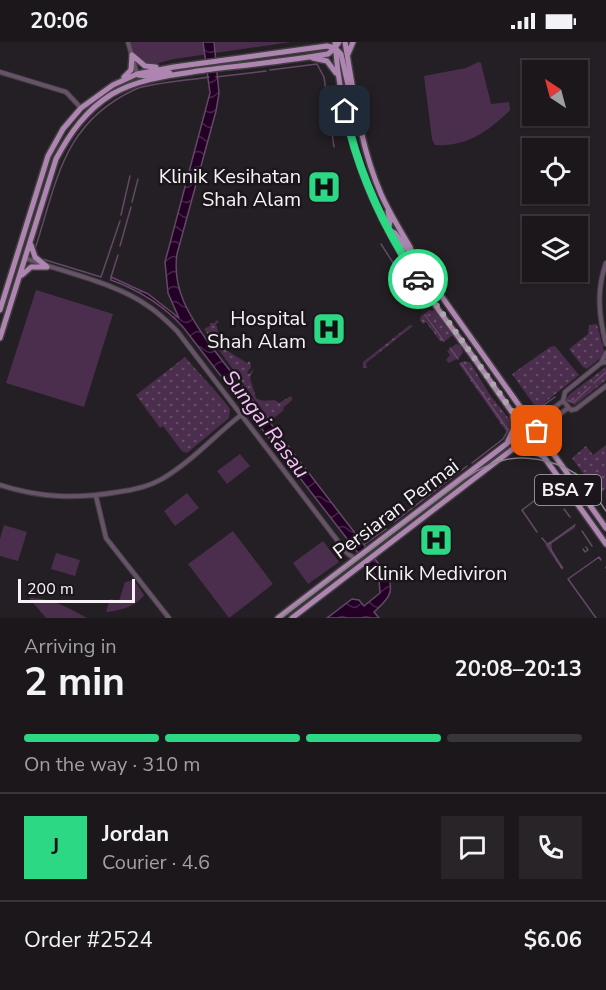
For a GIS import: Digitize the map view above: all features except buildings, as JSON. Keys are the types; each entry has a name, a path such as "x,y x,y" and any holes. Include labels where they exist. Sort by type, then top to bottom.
{"main road":[{"path":"290,51 322,42"},
{"name":"BSA 7","path":"345,42 355,107 366,151 386,204 413,256 606,528"},
{"path":"348,58 353,42"},
{"path":"113,85 137,74 174,67 336,44"},
{"path":"0,338 56,159 70,133 87,113 110,95 131,85 181,73 328,54 336,44"},
{"path":"336,44 341,54 347,85 355,107"},
{"name":"BSA 7","path":"336,44 352,144 360,169 388,230 434,304 606,544"},
{"path":"132,55 145,66 174,67"},
{"path":"1,308 48,156 63,129 81,108 131,70 132,55"},
{"path":"303,58 327,61 340,80"},
{"path":"137,74 147,76 181,73"},
{"path":"386,204 390,222 388,230 399,236 413,256"},
{"path":"31,238 32,252 47,267"},
{"path":"1,308 18,263 25,258"},
{"path":"18,281 31,267 47,267"},
{"path":"506,444 514,428 512,413"},
{"path":"525,414 533,418 540,418"},
{"path":"549,422 545,432 551,450"},
{"name":"Persiaran Permai","path":"278,618 532,424"},
{"name":"Persiaran Permai","path":"291,618 537,431"},
{"path":"510,452 522,447 544,456"},
{"path":"297,618 343,584 360,567"}],"street":[{"path":"128,42 137,74"},
{"path":"0,72 66,92 81,108"},
{"path":"25,258 120,291 147,304 177,331 347,553 356,558"},
{"path":"606,263 599,298 600,322 606,344"},
{"path":"532,424 563,401 566,392 603,363 606,353"},
{"path":"537,431 568,408 579,408 606,386"},
{"path":"563,401 568,408"},
{"path":"0,485 42,496 65,498 139,489 161,480 181,466 241,416"},
{"path":"96,496 106,538 169,618"},
{"path":"344,567 347,553"}],"shaded area":[{"path":"131,42 291,42 174,59 151,65 144,64 134,54"},
{"path":"478,62 481,63 491,104 509,102 510,110 494,125 477,136 457,143 435,145 432,139 424,76 466,68"},
{"path":"36,290 113,314 84,407 6,383"},
{"path":"429,310 436,311 453,335 445,341 428,317 425,317 444,342 440,341 426,322 423,324 420,320 421,316"},
{"path":"216,320 219,322 216,324 223,348 247,363 250,362 251,367 247,373 249,374 254,368 250,378 256,398 279,403 291,396 292,400 283,408 284,410 270,421 204,329"},
{"path":"597,324 604,351 603,356 587,369 569,349 588,334 589,325"},
{"path":"410,325 413,326 366,363 367,368 363,368 363,362"},
{"path":"456,344 460,345 463,352 460,357 449,363 446,360 450,355 447,351"},
{"path":"555,346 579,375 537,409 512,374 550,347"},
{"path":"185,357 230,409 229,418 187,453 182,451 163,426 160,428 136,395"},
{"path":"464,361 470,362 490,395 510,420 511,427 508,434 459,364"},
{"path":"606,367 606,380 575,405 567,402 570,394"},
{"path":"606,445 606,488 599,495 572,458 586,446 593,455"},
{"path":"240,454 250,466 227,484 217,471"},
{"path":"187,493 199,508 175,526 164,511"},
{"path":"575,524 575,528 552,543 552,550 564,568 562,570 545,545"},
{"path":"4,525 27,532 18,561 0,556 0,539"},
{"path":"233,531 273,584 229,618 188,564"},
{"path":"323,541 339,562 308,584 293,563"},
{"path":"56,553 80,560 75,576 51,569"},
{"path":"134,580 144,595 141,599 127,607 106,612 110,599 119,601 125,582"},
{"path":"29,598 52,601 87,618 46,618"}],"water":[{"name":"Sungai Rasau","path":"203,42 214,42 219,93 177,254 177,279 180,290 194,322 208,342 388,576 390,592 383,604 374,612 379,618 327,618 352,599 359,600 364,606 380,593 379,580 183,327 167,311 150,299 111,280 111,277 148,294 179,318 168,293 165,262 210,93"}],"waterway":[{"path":"270,70 317,64 324,77 334,147"},
{"path":"216,77 266,71"},
{"path":"35,249 57,177 66,156 78,136 93,118 112,103 136,89 161,83 209,77"},
{"path":"121,215 130,176"},
{"path":"132,202 138,179"},
{"path":"120,246 131,207"},
{"path":"39,258 101,277 120,221"},
{"path":"381,244 422,308"},
{"path":"111,277 118,255"},
{"path":"425,315 444,341"},
{"path":"450,348 458,359"},
{"path":"461,363 508,430 503,439 472,463"},
{"path":"594,383 606,372"},
{"path":"567,400 574,402 590,387"},
{"path":"538,409 555,397"},
{"path":"394,522 467,466"},
{"path":"537,532 522,510 550,489"},
{"path":"551,490 558,499"},
{"path":"564,509 570,517"},
{"path":"562,568 548,545 575,525"},
{"path":"365,544 386,529"},
{"path":"582,531 592,546"},
{"path":"542,538 547,544"},
{"path":"583,549 585,552 588,550 586,547"},
{"path":"596,618 568,579 599,557 601,560"}],"tram line":[{"path":"280,618 464,479 497,462 531,458 556,464 575,473 584,481 606,511"}],"way so far":[{"path":"418,279 530,436 537,431"}],"place":[{"name":"Klinik Kesihatan Shah Alam","path":"324,187"},
{"name":"Hospital Shah Alam","path":"329,329"},
{"name":"Klinik Mediviron","path":"436,540"}],"route":[{"path":"345,111 360,169 394,242 418,279"}]}
